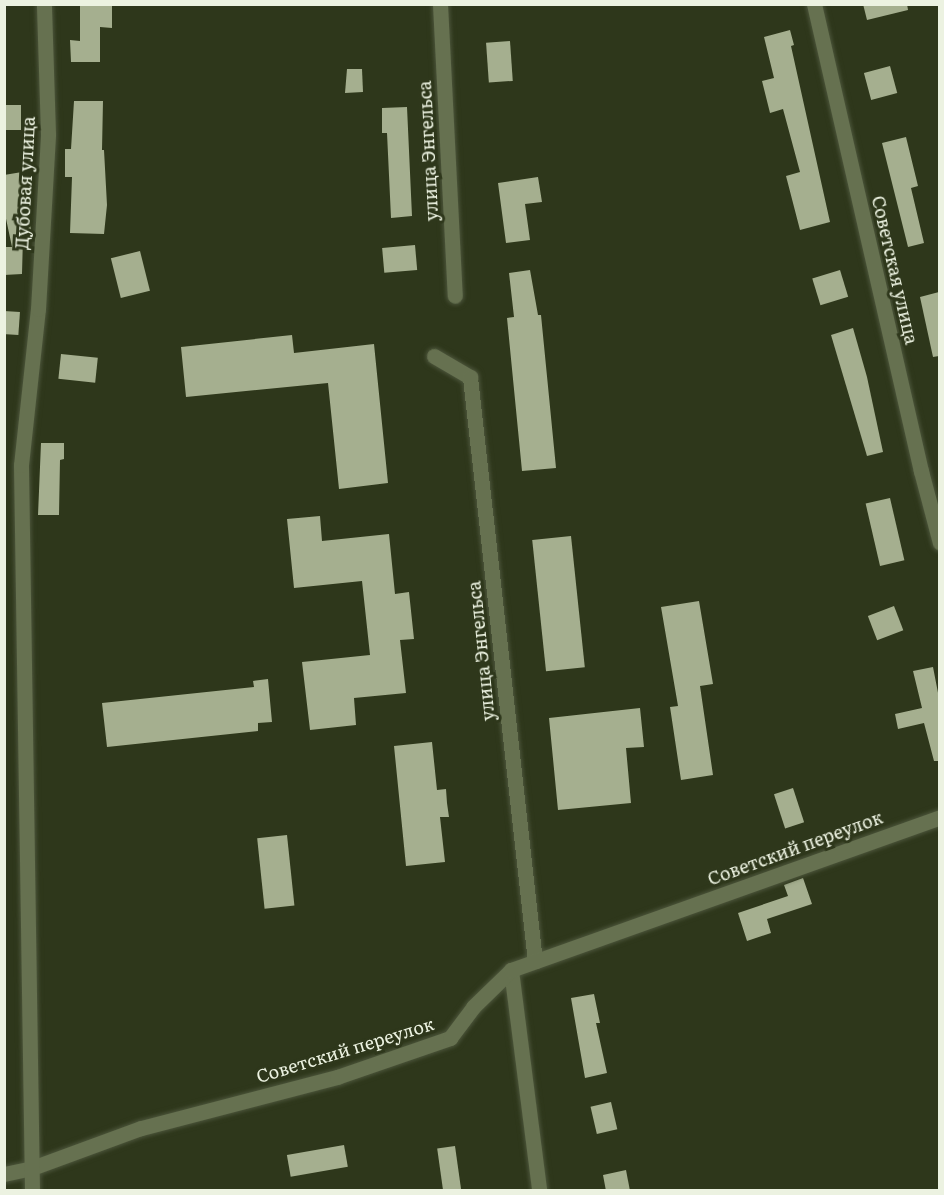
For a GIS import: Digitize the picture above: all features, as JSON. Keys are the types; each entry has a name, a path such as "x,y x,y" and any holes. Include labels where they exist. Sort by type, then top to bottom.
{"street":[{"name":"Дубовая улица","path":"32,1191 21,465 38,309 48,134 44,4"},
{"name":"улица Энгельса","path":"440,4 455,296"},
{"name":"Советская улица","path":"814,4 939,543"},
{"name":"улица Энгельса","path":"434,356 470,377 535,961"},
{"name":"Советский переулок","path":"4,1174 32,1168 141,1128 338,1077 450,1038 473,1007 511,970 939,817"},
{"path":"511,970 539,1191"}],"building":[{"path":"80,4 112,4 112,28 100,27 100,62 71,62 70,40 80,41"},
{"path":"863,4 907,4 908,10 867,20"},
{"path":"790,30 794,45 791,46 830,222 800,230 786,176 800,172 783,109 770,113 762,81 774,78 764,37"},
{"path":"510,41 513,81 489,83 486,43"},
{"path":"890,66 897,93 871,100 864,73"},
{"path":"347,69 362,69 363,92 345,93"},
{"path":"74,101 103,101 102,150 104,150 107,205 104,234 70,233 72,177 65,177 65,149 71,149"},
{"path":"4,105 21,105 21,130 4,130"},
{"path":"407,107 412,216 391,218 387,133 382,133 382,108"},
{"path":"906,137 918,186 911,188 924,243 908,247 882,143"},
{"path":"22,172 32,236 23,237 22,274 4,275 4,247 12,247 5,214 4,175"},
{"path":"538,177 542,202 525,204 530,240 506,243 498,183"},
{"path":"415,245 417,270 384,273 382,248"},
{"path":"140,251 150,291 121,298 111,258"},
{"path":"530,270 538,315 541,315 556,468 522,471 507,318 514,317 509,273"},
{"path":"840,270 848,297 820,305 812,278"},
{"path":"939,292 939,356 933,357 920,297"},
{"path":"4,311 20,312 18,335 4,334"},
{"path":"853,328 867,377 883,452 867,456 831,335"},
{"path":"292,335 294,353 374,344 388,483 339,489 328,383 186,397 181,347"},
{"path":"61,354 98,358 95,383 58,379"},
{"path":"41,443 64,443 64,459 60,460 59,515 38,515"},
{"path":"890,498 904,560 880,566 866,504"},
{"path":"320,516 322,541 389,534 395,594 409,592 414,639 400,640 406,693 354,698 356,725 310,730 302,662 370,655 362,581 294,588 287,519"},
{"path":"571,536 585,667 546,671 532,540"},
{"path":"699,601 713,684 700,686 713,775 681,780 670,707 678,706 661,607"},
{"path":"894,606 903,630 877,640 868,616"},
{"path":"933,667 939,698 939,761 934,761 924,723 898,729 895,714 922,708 913,671"},
{"path":"268,679 272,722 258,723 258,731 107,747 102,703 254,687 253,681"},
{"path":"640,708 644,747 626,748 631,803 558,810 549,718"},
{"path":"432,742 437,790 446,789 449,817 440,817 445,862 406,866 394,746"},
{"path":"793,788 804,822 785,828 774,794"},
{"path":"287,835 294,906 265,909 257,838"},
{"path":"803,878 812,904 767,919 771,933 747,941 738,913 788,896 784,885"},
{"path":"594,994 600,1023 596,1023 607,1073 585,1078 571,998"},
{"path":"611,1102 617,1129 597,1134 591,1107"},
{"path":"344,1145 348,1167 291,1177 287,1155"},
{"path":"455,1146 461,1190 443,1190 437,1149"},
{"path":"626,1170 630,1191 606,1191 603,1175"}]}
